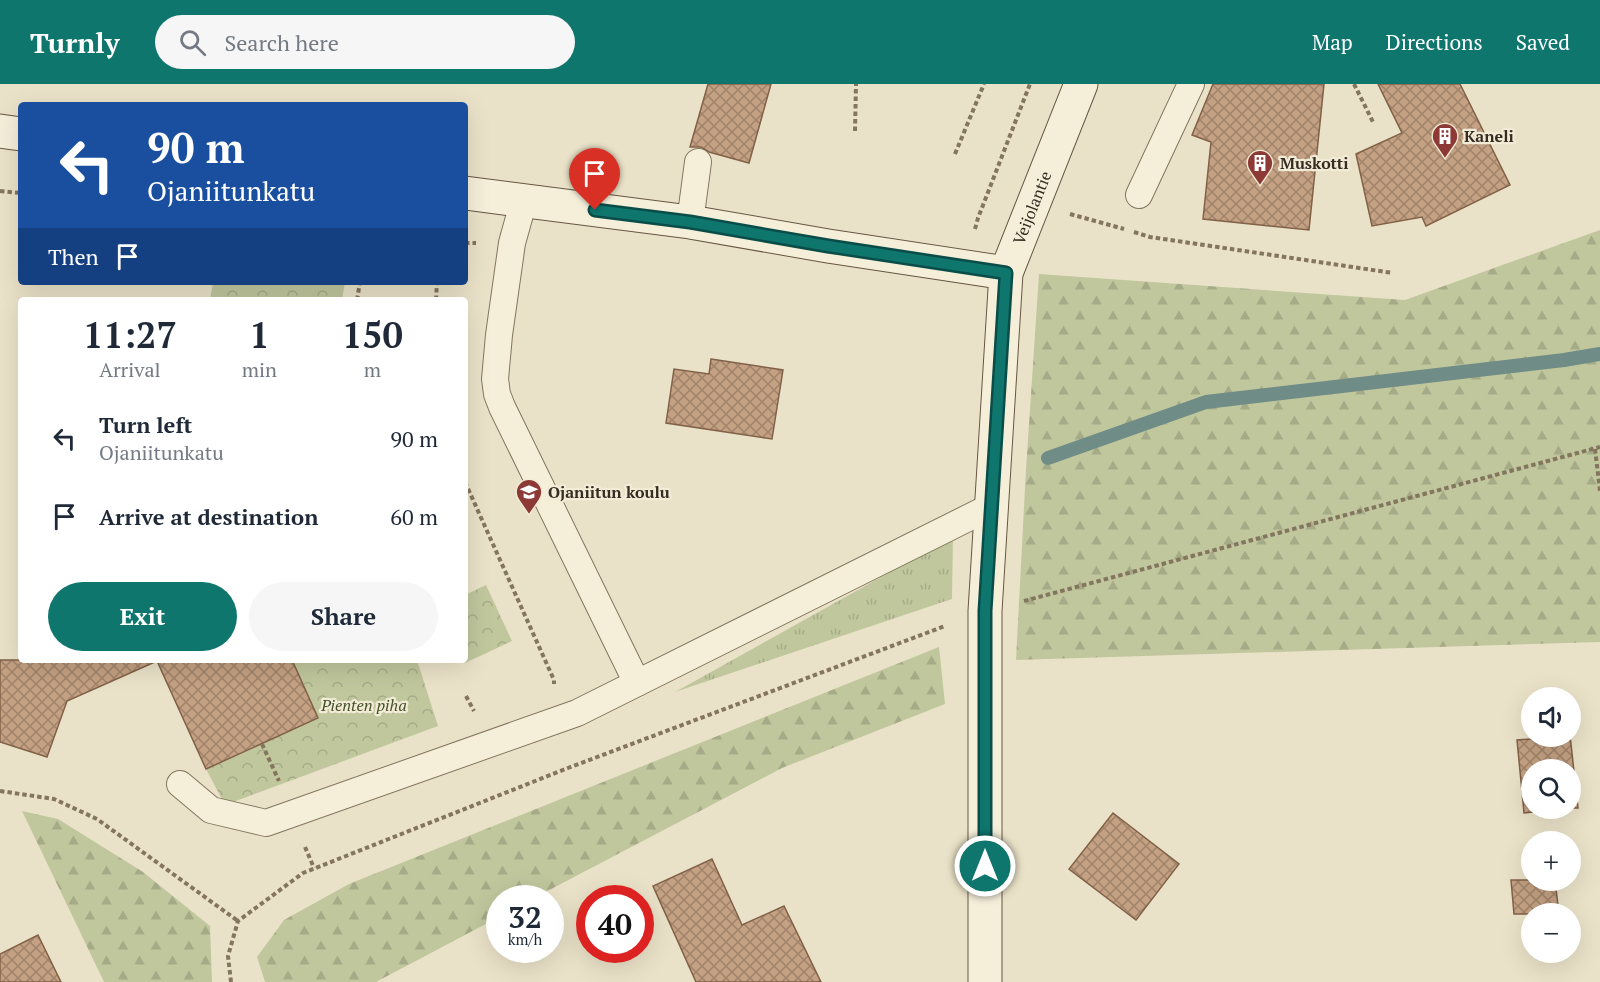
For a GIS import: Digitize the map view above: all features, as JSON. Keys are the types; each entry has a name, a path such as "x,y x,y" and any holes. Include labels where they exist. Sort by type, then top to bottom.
{"street":[{"name":"Veijolantie","path":"985,982 985,611 1006,273 1081,84"},
{"path":"0,131 18,134"},
{"path":"468,193 690,222 1006,273"}],"lane":[{"path":"1139,195 1191,84"},
{"path":"690,222 698,162"},
{"path":"524,200 512,243 499,335 495,379 497,394 637,683"},
{"path":"180,784 211,810 266,823 577,713 992,506"}],"path":[{"path":"855,131 856,84"},
{"path":"955,154 984,84"},
{"path":"1354,84 1374,124"},
{"path":"0,190 18,193"},
{"path":"1035,201 1066,213 1150,237 1393,273"},
{"path":"231,982 228,956 238,921 303,873 568,768 985,611 1600,447"},
{"path":"1595,449 1600,491"},
{"path":"468,489 554,680 555,688"},
{"path":"0,791 54,799 97,819 238,921"}],"green space":[{"path":"1600,230 1600,642 1016,660 1039,274 1405,300"},
{"path":"212,285 344,285 342,297 210,297"},
{"path":"953,537 952,599 675,692"},
{"path":"486,585 512,641 468,662 468,594"},
{"path":"939,647 945,704 782,768 559,885 486,885 486,924 376,982 265,982 257,957 284,920 349,884"},
{"name":"Pienten piha","path":"293,663 418,663 438,726 225,805 206,769 318,718"},
{"path":"22,811 58,819 143,872 210,926 212,982 104,982"}],"building":[{"path":"708,84 771,84 749,163 709,152 701,147 690,147"},
{"name":"Muskotti","path":"1213,84 1324,84 1309,230 1203,219 1211,142 1192,135"},
{"name":"Kaneli","path":"1378,84 1460,84 1510,185 1426,226 1422,217 1372,226 1356,154 1402,133"},
{"path":"711,359 783,370 772,439 666,423 674,369 709,374"},
{"path":"0,660 18,660 18,663 152,663 67,701 47,757 0,742"},
{"path":"158,663 293,663 318,718 206,769"},
{"path":"1517,740 1521,740 1521,747 1571,747 1573,759 1521,759 1521,782"},
{"path":"1113,813 1179,864 1136,920 1069,869"},
{"path":"712,859 742,925 784,906 821,982 696,982 654,886"},
{"path":"1511,880 1521,880 1521,891 1556,891 1558,903 1521,903 1521,914 1514,914"},
{"path":"38,935 61,982 0,982 0,954"}],"waterway":[{"path":"1048,458 1206,402 1600,354"}],"place":[{"name":"Kaneli","path":"1445,159"},
{"name":"Muskotti","path":"1260,186"},
{"name":"Ojaniitun koulu","path":"529,515"}],"route":[{"path":"595,210 690,222 1006,273 985,611 985,866"}]}
